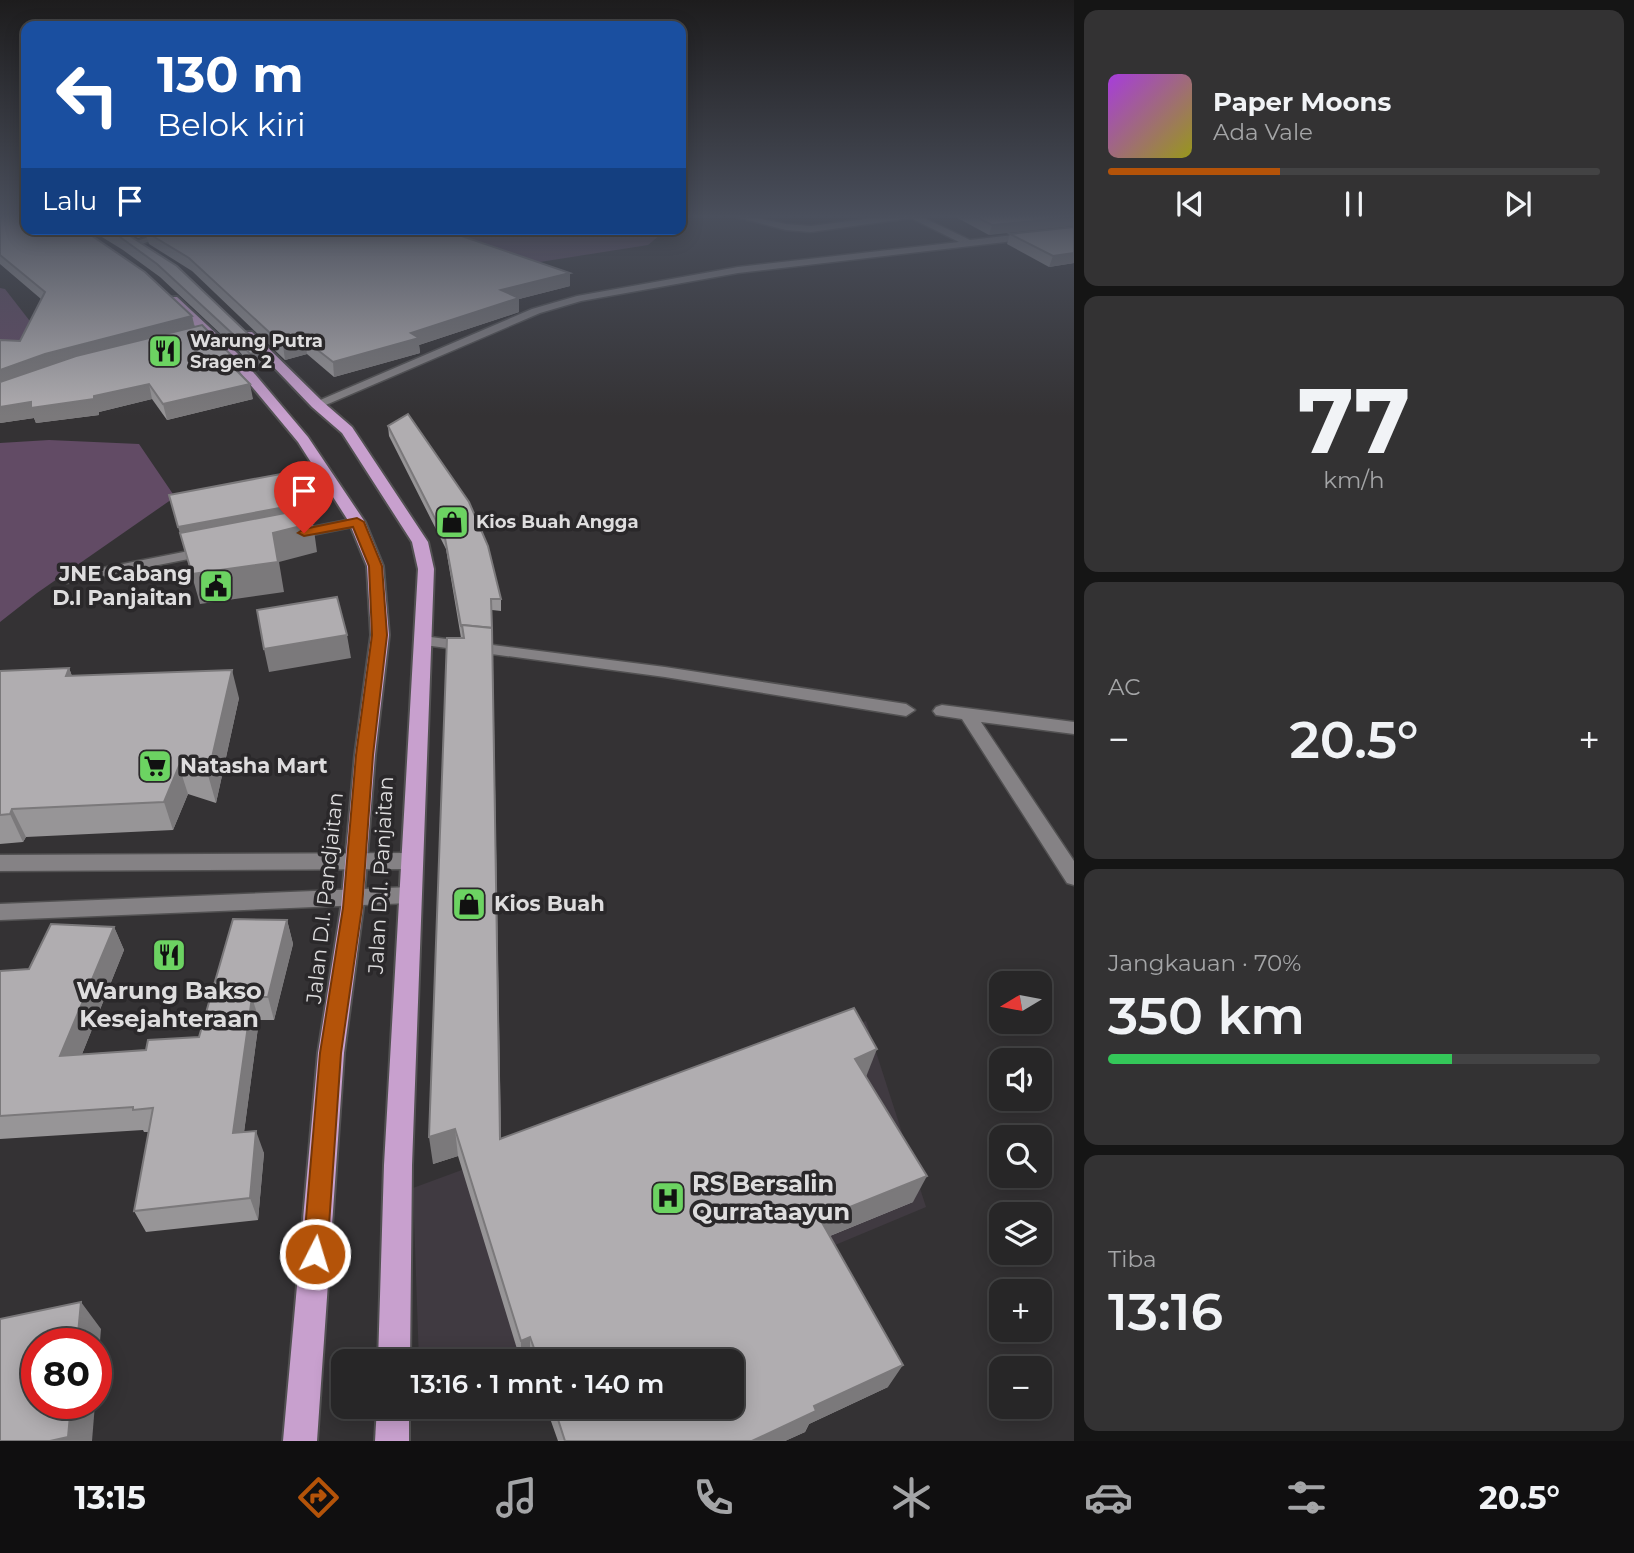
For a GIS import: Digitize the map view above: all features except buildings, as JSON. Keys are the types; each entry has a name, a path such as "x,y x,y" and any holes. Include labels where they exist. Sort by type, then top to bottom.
{"highway":[{"name":"Jalan D.I. Pandjaitan","path":"156,282 202,334 233,356 303,440 357,522 375,566 380,635 365,755 354,897 331,1053 300,1441"},
{"name":"Jalan D.I. Panjaitan","path":"237,323 346,430 420,542 426,569 398,1165 394,1349"},
{"path":"392,1441 393,1419"}],"street":[{"path":"317,404 536,311 580,298 669,282"},
{"path":"278,538 357,522"},
{"path":"67,579 225,548"},
{"path":"423,641 664,672 906,710"},
{"path":"942,711 1074,728"},
{"path":"967,714 1074,877"},
{"path":"0,863 412,862"},
{"path":"0,912 410,895"}],"shaded area":[{"path":"410,282 481,282 426,301"},
{"path":"0,288 5,289 36,329 15,345 0,347"},
{"path":"49,440 139,444 175,497 0,622 0,443"},
{"name":"RS Bersalin Qurrataayun","path":"866,1021 926,1207 587,1349 419,1349 413,1188"}],"place":[{"name":"Warung Putra Sragen 2","path":"165,351"},
{"name":"Kios Buah Angga","path":"452,522"},
{"name":"JNE Cabang D.I Panjaitan","path":"216,586"},
{"name":"Natasha Mart","path":"155,766"},
{"name":"Kios Buah","path":"469,904"},
{"name":"Warung Bakso Kesejahteraan","path":"169,955"},
{"name":"RS Bersalin Qurrataayun","path":"668,1198"}],"route":[{"path":"304,533 357,522 375,566 380,635 365,755 352,908 331,1053 315,1254"}]}
